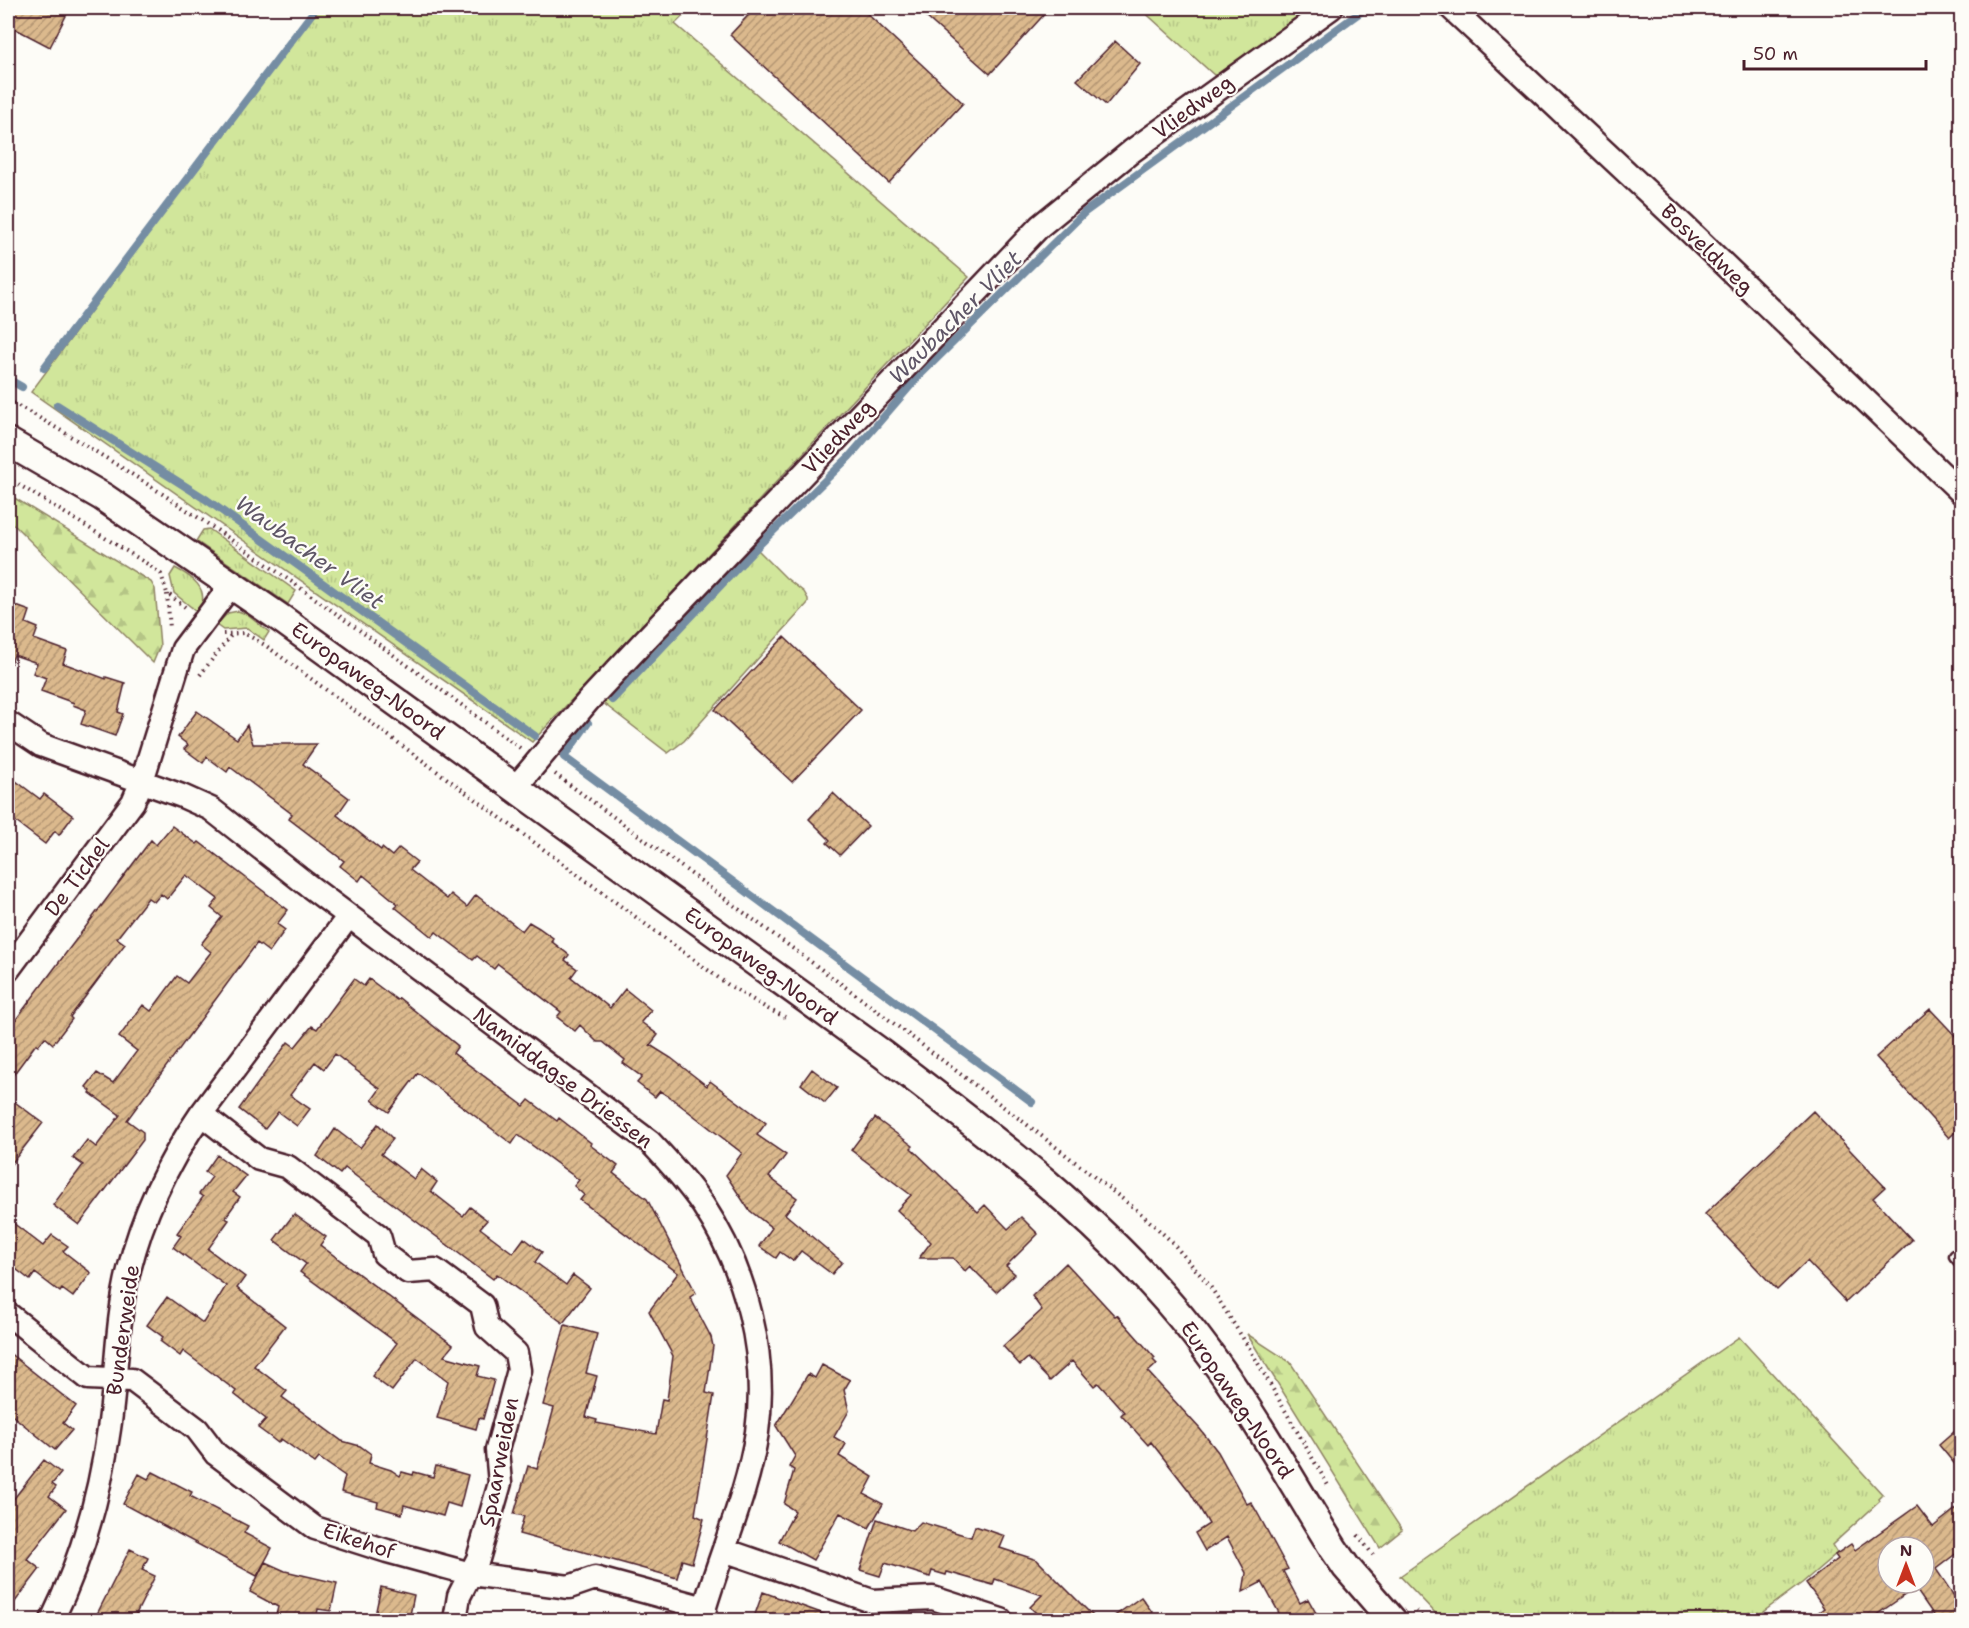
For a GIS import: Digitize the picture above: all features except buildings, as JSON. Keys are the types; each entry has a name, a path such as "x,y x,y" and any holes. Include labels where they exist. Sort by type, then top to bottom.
{"street":[{"name":"Vliedweg","path":"515,788 588,701 1040,226 1132,151 1331,8"},
{"name":"Bosveldweg","path":"1451,8 1691,233 1962,493"},
{"name":"Europaweg-Noord","path":"8,442 104,497 232,584 966,1117 1060,1193 1108,1238 1181,1317 1255,1420 1346,1567 1392,1620"},
{"name":"De Tichel","path":"8,970 124,816 142,781 186,643 232,584"},
{"path":"8,723 41,745 142,781"},
{"name":"Namiddagse Driessen","path":"142,781 198,801 211,809 349,916 650,1142 681,1176 703,1206 727,1247 742,1286 754,1332 760,1376 757,1432 745,1484 703,1614"},
{"name":"Bunderweide","path":"52,1620 77,1559 91,1514 109,1431 121,1309 129,1270 142,1224 160,1181 178,1146 349,916"},
{"name":"Spaarweiden","path":"201,1114 259,1159 288,1167 379,1236 384,1254 408,1272 435,1270 482,1305 486,1327 516,1353 519,1370 497,1450 500,1483 478,1559 459,1596 455,1620"},
{"name":"Eikehof","path":"8,1314 88,1378 132,1380 197,1429 216,1455 315,1528 471,1574 568,1587 595,1578 703,1614"},
{"path":"724,1550 872,1601 933,1598 1001,1620"}],"lane":[{"path":"1962,1251 1955,1256 1962,1264"}],"path":[{"path":"8,400 67,433 176,503 383,647 537,761"},
{"path":"8,478 155,570 164,578 167,593 223,634 244,633 265,645 495,813"}],"green space":[{"path":"316,8 691,8 675,24 969,277 532,742 31,392"},
{"path":"1140,8 1321,8 1228,74 1214,75"},
{"path":"8,494 151,582 155,589 160,646 153,663 8,519"},
{"path":"209,529 296,591 288,604 196,541 203,530"},
{"path":"752,544 786,578 804,592 808,603 684,741 668,753 599,700 665,628"},
{"path":"175,568 198,584 203,596 199,610 196,611 174,593 170,576"},
{"path":"238,611 246,614 269,632 264,640 247,628 223,630 216,625 228,613"},
{"path":"1247,1334 1290,1362 1402,1530 1380,1548"},
{"path":"1739,1337 1883,1495 1880,1501 1832,1545 1837,1553 1802,1583 1752,1620 1442,1620 1400,1576"}],"waterway":[{"path":"44,368 316,8"},
{"name":"Waubacher Vliet","path":"612,700 758,546 849,457 918,377 1085,212 1366,8"},
{"name":"Waubacher Vliet","path":"8,379 22,387"},
{"name":"Waubacher Vliet","path":"57,405 207,500 535,736"},
{"path":"588,723 564,757 1032,1102"}]}
